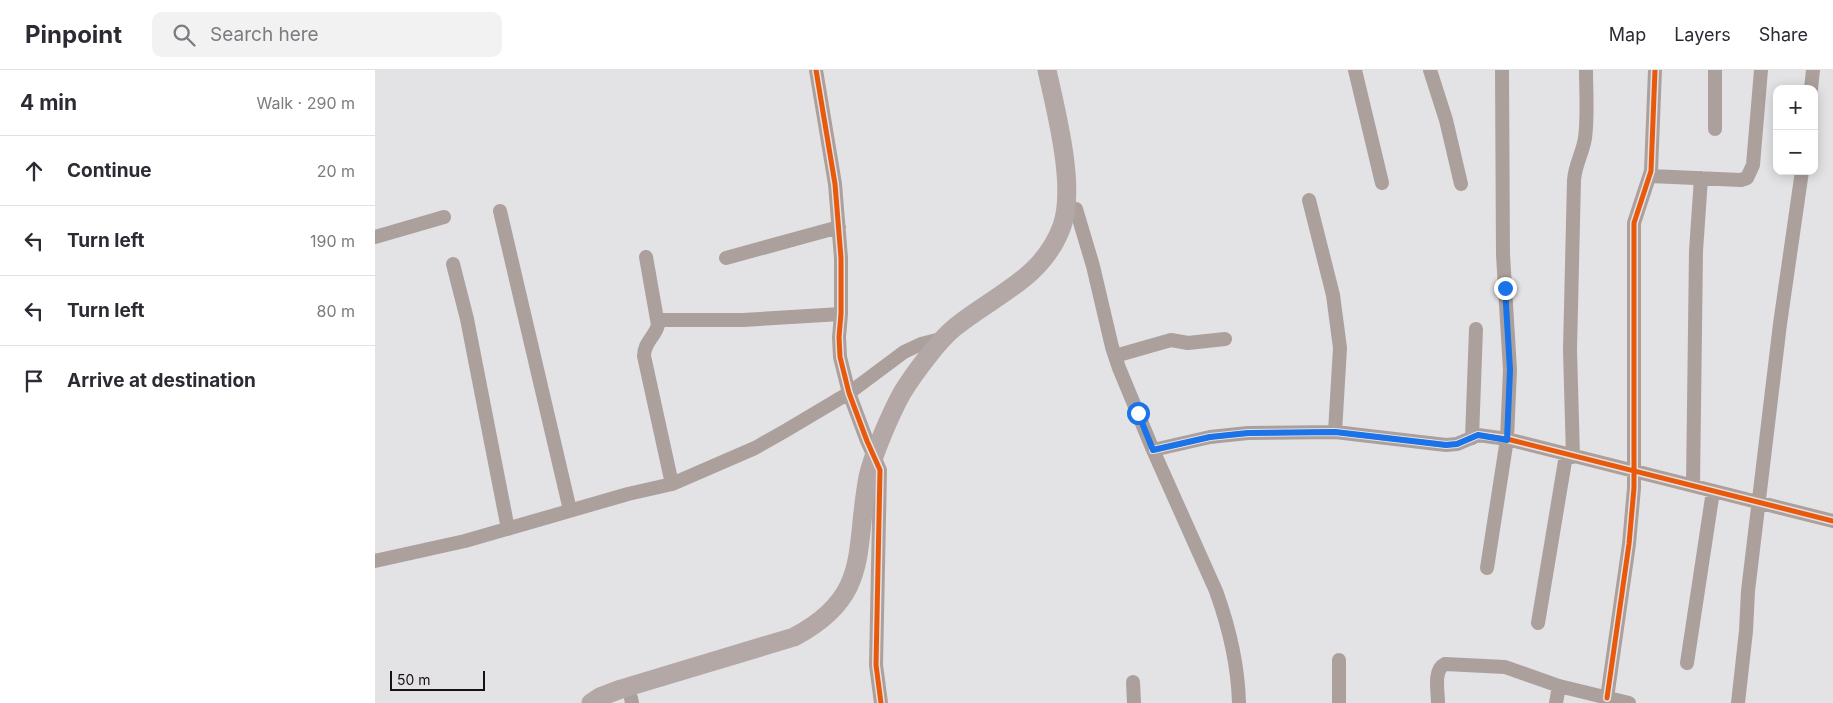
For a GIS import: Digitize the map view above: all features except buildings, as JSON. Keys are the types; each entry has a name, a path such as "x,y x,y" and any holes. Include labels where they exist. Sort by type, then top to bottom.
{"main road":[{"path":"591,703 600,697 621,689 794,637 811,629 842,600 859,558 863,506 869,474 914,393 948,339 961,323 1023,280 1040,264 1053,245 1061,227 1066,206 1066,182 1047,70"},
{"path":"948,339 1021,294 1050,268 1066,243 1072,229 1076,209 1077,188 1071,142 1057,70"},
{"path":"626,701 769,658 808,642 836,620 849,604 862,580 877,461"}],"street":[{"path":"816,70 835,184 839,227 841,258 839,347 849,393 877,461 876,665 881,703"},
{"path":"1355,70 1382,183"},
{"path":"1430,70 1446,120 1461,184"},
{"path":"1487,568 1507,440 1510,370 1503,255 1502,70"},
{"path":"1538,623 1569,456 1574,180 1585,136 1586,70"},
{"path":"1607,698 1629,544 1635,470 1634,223 1649,176 1652,155 1655,70"},
{"path":"1715,70 1715,129"},
{"path":"1649,176 1745,180 1749,176 1753,165 1761,70"},
{"path":"1811,85 1813,70"},
{"path":"1738,703 1747,631 1748,591 1780,324 1801,175"},
{"path":"1693,485 1696,251 1701,178"},
{"path":"1309,200 1333,295 1340,348 1335,432"},
{"path":"1076,209 1093,266 1115,356 1153,450 1224,613 1235,658 1239,703"},
{"path":"500,211 570,510"},
{"path":"375,237 444,217"},
{"path":"726,258 839,227"},
{"path":"646,257 657,320 656,331 645,346 644,356 672,484"},
{"path":"453,264 467,319 508,529"},
{"path":"657,320 743,320 841,314"},
{"path":"1472,438 1476,329"},
{"path":"375,561 465,541 628,494 672,484 755,448 785,432 849,393 904,352 921,344 948,339"},
{"path":"1115,356 1171,340 1188,343 1225,339"},
{"path":"1153,450 1210,437 1248,433 1335,432 1446,445 1457,444 1483,435 1635,470 1833,521"},
{"path":"1687,663 1713,491"},
{"path":"1339,660 1339,703"},
{"path":"1438,703 1438,671 1445,664 1505,667 1559,686 1629,703"},
{"path":"1133,682 1134,703"},
{"path":"1556,703 1559,686"}],"cycle path":[{"path":"816,70 835,184 841,258 840,357 849,393 880,470 876,665 881,703"},
{"path":"1607,698 1629,544 1634,488 1634,223 1651,171 1655,70"},
{"path":"1153,450 1210,437 1248,433 1335,432 1446,445 1457,444 1478,435 1507,439 1833,521"}],"route":[{"path":"1138,413 1153,450 1210,437 1248,433 1335,432 1446,445 1465,442 1478,435 1507,440 1510,370 1505,288"}]}
